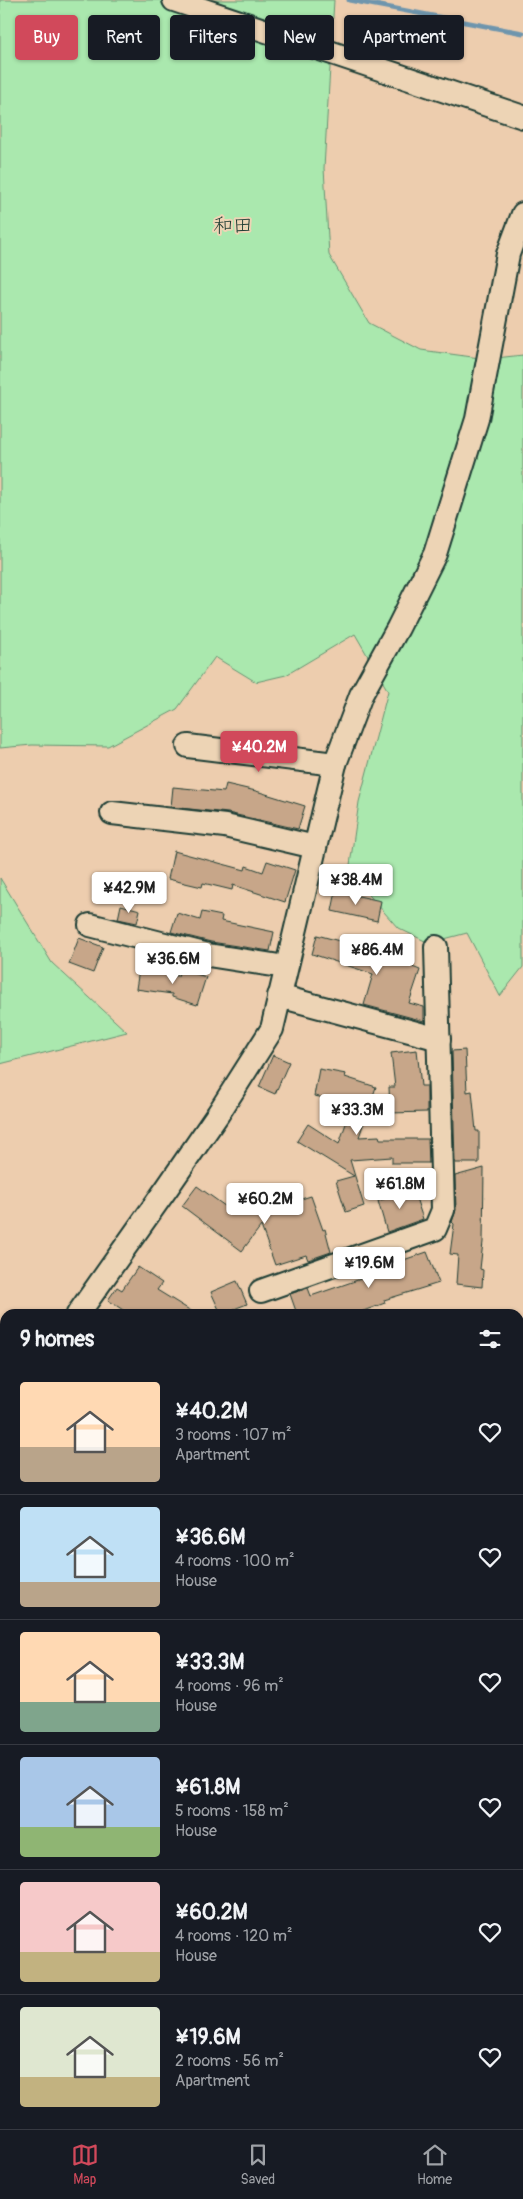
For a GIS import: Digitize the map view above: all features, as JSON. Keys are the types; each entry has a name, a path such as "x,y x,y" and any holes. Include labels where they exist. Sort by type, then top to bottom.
{"street":[{"path":"174,0 523,117"},
{"path":"82,1309 218,1114 272,1029 335,764 361,695 435,554 477,419 508,254 523,214"},
{"path":"188,746 335,764"},
{"path":"112,813 225,826 315,847"},
{"path":"90,925 208,955 286,967"},
{"path":"260,1291 435,1229 443,1210 436,947"},
{"path":"280,996 439,1039"}],"green space":[{"path":"0,0 334,0 333,15 265,15 265,60 330,60 324,168 329,255 369,323 421,350 487,359 523,355 523,967 500,996 467,933 429,943 398,928 349,872 359,802 388,691 355,634 286,675 256,682 215,657 177,709 108,746 32,745 0,748"},
{"path":"0,878 52,963 127,1032 0,1064"}],"building":[{"path":"226,784 305,806 298,829 228,813 171,807 173,787 224,792"},
{"path":"174,851 245,870 246,866 263,872 267,861 295,870 285,902 233,885 232,890 203,883 202,887 168,879"},
{"path":"336,891 381,901 377,921 332,911"},
{"path":"121,905 140,910 137,923 118,919"},
{"path":"202,912 222,916 221,921 274,932 270,951 211,942 171,932 177,913 200,920"},
{"path":"317,935 362,947 420,970 409,1003 424,1007 424,1021 364,1005 373,974 312,954"},
{"path":"79,938 103,947 93,973 69,964"},
{"path":"180,969 206,977 197,1005 172,997 172,994 136,989 139,970 178,976"},
{"path":"417,1050 421,1086 427,1086 427,1112 390,1113 389,1087 395,1087 391,1053"},
{"path":"465,1050 467,1092 472,1091 476,1131 479,1131 479,1163 455,1163 452,1051"},
{"path":"273,1055 289,1062 275,1094 259,1087"},
{"path":"319,1069 346,1074 345,1077 376,1087 359,1137 379,1136 380,1139 428,1139 429,1163 392,1163 392,1157 350,1160 364,1206 346,1212 336,1181 354,1176 297,1141 308,1124 339,1144 353,1103 314,1096"},
{"path":"484,1168 483,1242 480,1269 483,1270 482,1287 456,1284 458,1255 450,1254 454,1224 452,1222 456,1210 455,1176"},
{"path":"197,1186 236,1214 254,1191 275,1207 311,1196 323,1230 325,1229 331,1252 308,1260 306,1255 275,1265 261,1226 242,1251 182,1206"},
{"path":"413,1189 423,1219 387,1232 378,1201"},
{"path":"427,1252 439,1283 384,1300 385,1303 369,1309 295,1309 290,1294 308,1288 311,1296 381,1272 380,1268"},
{"path":"138,1267 162,1283 157,1290 188,1309 122,1309 108,1300 117,1287 122,1290"},
{"path":"237,1281 247,1304 234,1309 219,1309 211,1292"}],"waterway":[{"path":"349,0 523,33"}],"district":[{"name":"和田","path":"233,225"}]}
